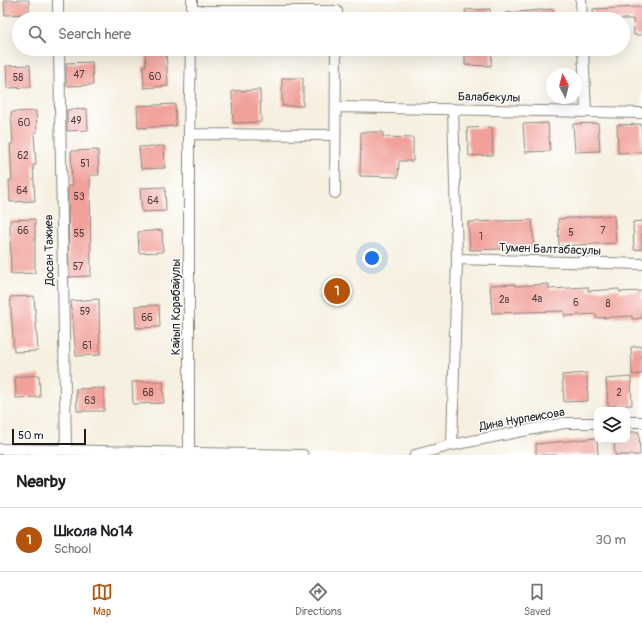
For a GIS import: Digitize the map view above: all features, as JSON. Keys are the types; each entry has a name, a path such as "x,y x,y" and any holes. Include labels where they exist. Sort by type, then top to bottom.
{"street":[{"path":"58,0 58,12"},
{"path":"192,0 192,12"},
{"path":"337,12 338,0"},
{"path":"581,0 582,12"},
{"name":"Досан Тажиев","path":"59,56 66,450"},
{"name":"Кайып Корабайулы","path":"189,452 189,134 192,56"},
{"path":"335,194 336,56"},
{"path":"583,56 586,112"},
{"name":"Балабекулы","path":"336,107 642,113"},
{"path":"415,455 452,446 457,259 453,109"},
{"path":"189,134 335,135"},
{"name":"Тумен Балтабасулы","path":"457,259 642,264"},
{"path":"630,422 642,422"},
{"name":"Дина Нурпеисова","path":"452,446 564,423 594,423"},
{"path":"0,449 303,455"}],"building":[{"path":"4,0 29,0 29,12 12,12 12,15 5,15"},
{"path":"642,7 642,35 634,35 633,19 630,19 630,12 593,12 593,9"},
{"path":"490,9 490,12 465,12 465,10"},
{"path":"553,9 553,12 517,12"},
{"path":"145,56 166,56 168,86 144,88 143,66 146,66"},
{"path":"465,56 492,56 491,66 465,65"},
{"path":"92,62 93,85 66,86 66,63"},
{"path":"30,65 31,87 7,88 6,66"},
{"path":"282,78 303,78 303,106 282,106"},
{"path":"260,90 261,122 233,123 232,91"},
{"path":"175,104 176,126 138,128 137,106"},
{"path":"87,109 88,130 67,131 67,110"},
{"path":"36,111 37,132 34,133 36,165 33,165 35,201 10,202 9,180 12,180 10,144 13,144 11,112"},
{"path":"548,123 550,151 525,152 523,124"},
{"path":"598,123 600,151 575,152 573,124"},
{"path":"641,124 642,152 618,153 617,125"},
{"path":"492,127 493,155 469,156 467,128"},
{"path":"361,132 383,132 383,137 413,138 413,161 399,161 398,177 360,176"},
{"path":"164,146 165,168 141,169 139,147"},
{"path":"98,150 99,175 90,175 91,276 69,277 68,186 72,186 71,151"},
{"path":"165,187 166,211 142,212 140,188"},
{"path":"614,215 616,243 559,246 558,219"},
{"path":"35,219 35,273 11,274 10,220"},
{"path":"532,220 534,248 470,250 468,222"},
{"path":"642,221 642,249 634,250 633,222"},
{"path":"162,230 163,252 139,253 138,232"},
{"path":"515,284 515,286 549,284 549,289 588,287 588,291 619,289 620,292 642,291 642,318 632,319 632,316 596,318 596,314 565,316 564,311 492,313 490,285"},
{"path":"34,296 38,351 14,352 10,297"},
{"path":"99,299 100,355 76,356 71,301"},
{"path":"159,305 160,327 136,328 135,306"},
{"path":"642,346 642,374 632,375 631,347"},
{"path":"587,373 588,401 564,402 562,375"},
{"path":"39,375 40,397 16,398 15,377"},
{"path":"631,377 632,405 608,406 606,379"},
{"path":"163,381 164,403 133,404 132,382"},
{"path":"104,388 104,411 77,411 76,389"},
{"path":"630,432 639,432 640,455 615,455 614,443 630,443"},
{"path":"594,438 594,443 597,443 598,455 536,455 536,444"}],"place":[{"name":"Школа №14","path":"337,291"}]}
